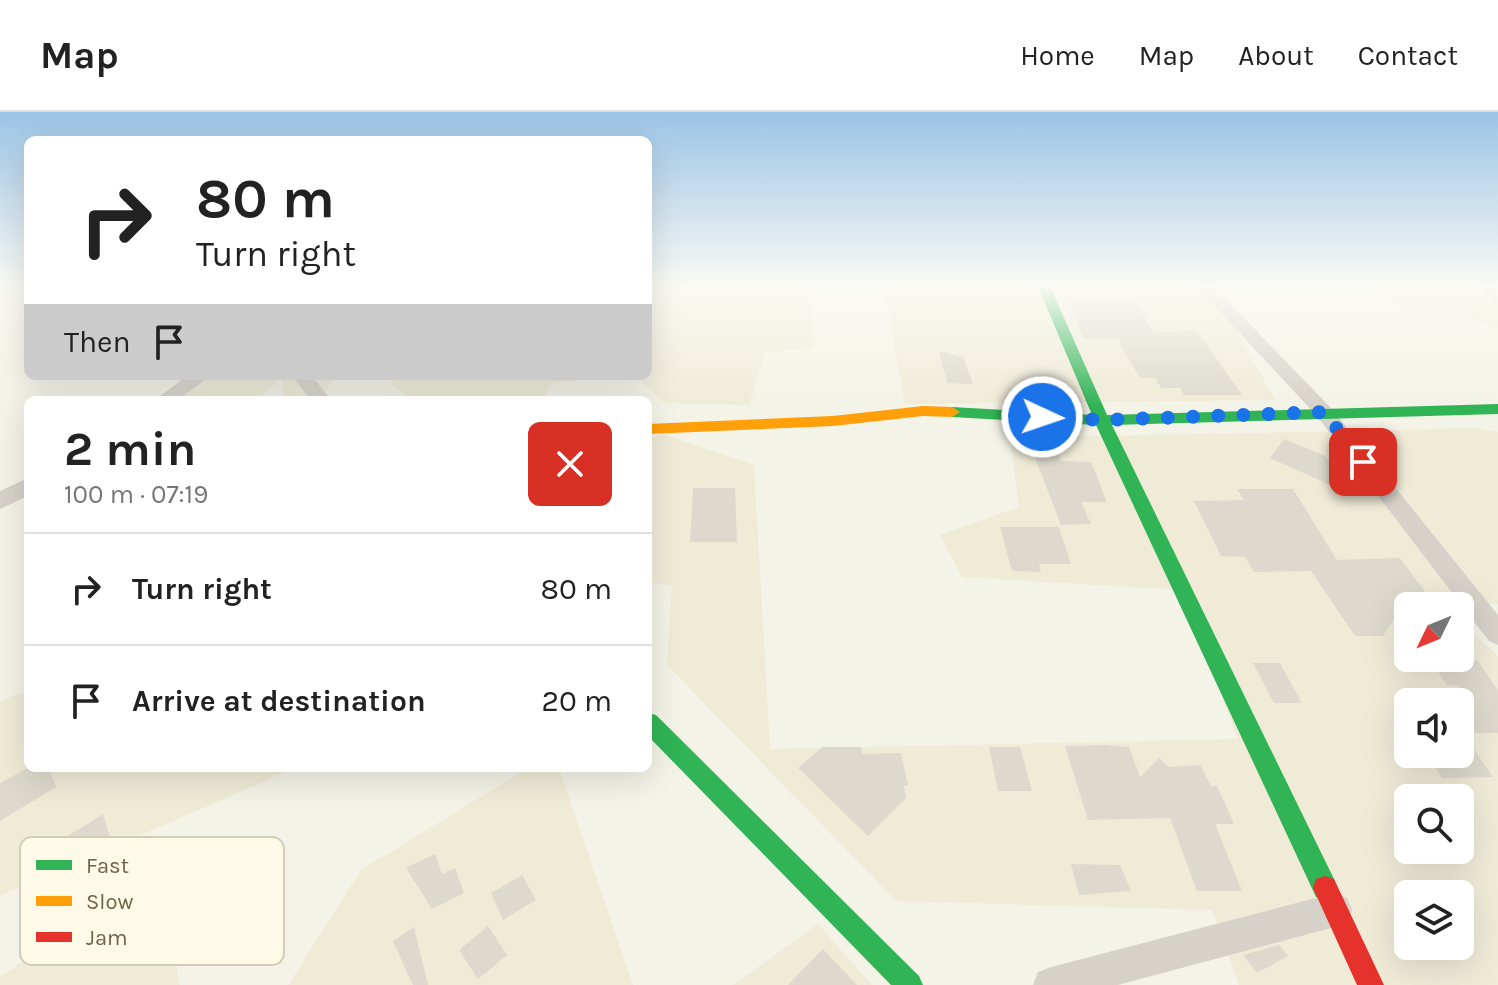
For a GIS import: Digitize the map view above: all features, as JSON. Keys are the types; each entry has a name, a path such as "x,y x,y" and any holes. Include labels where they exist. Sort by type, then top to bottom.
{"street":[{"path":"1061,325 1102,420 1371,985"},
{"path":"1241,325 1324,412 1498,634"},
{"path":"171,396 194,380"},
{"path":"305,380 318,396"},
{"path":"652,429 833,421 923,411 1102,420 1495,410"},
{"path":"0,501 24,488"},
{"path":"652,726 910,985"},
{"path":"1051,985 1335,910"}],"shaded area":[{"path":"652,325 812,325 813,348 765,352 749,405 664,403 640,380 652,380"},
{"path":"890,325 1233,325 1275,400 905,404"},
{"path":"194,380 279,380 261,396 175,396"},
{"path":"282,380 331,380 324,396 283,396"},
{"path":"394,380 578,380 550,384 546,396 406,396 392,384"},
{"path":"1478,428 1498,432 1498,604 1474,605 1474,592 1394,592 1394,672 1474,672 1474,634 1498,656 1498,985 1239,985 1212,910 896,901 667,665 672,586 652,583 652,436 662,434 754,465 770,749 1238,739 1182,590 962,577 940,535 1019,507 1010,438"},
{"path":"24,692 24,772 286,772 136,837 20,837 20,887 0,896 0,701"},
{"path":"521,772 560,772 633,985 288,985 361,870"},
{"path":"818,924 872,985 733,985"},
{"path":"20,963 176,965 180,985 0,985 0,977"}],"building":[{"path":"1079,325 1149,325 1154,332 1197,331 1242,395 1184,395 1180,388 1161,388 1155,378 1140,378 1120,344 1121,339 1084,338"},
{"path":"939,351 963,357 973,384 947,383"},
{"path":"1284,439 1325,456 1355,496 1270,458"},
{"path":"1030,444 1054,444 1061,461 1091,462 1107,502 1081,502 1091,524 1061,525"},
{"path":"693,488 735,488 737,542 690,542"},
{"path":"1237,489 1293,489 1337,560 1400,558 1426,592 1394,592 1394,620 1383,636 1355,636 1311,571 1254,572 1245,557 1221,556 1194,501 1244,500"},
{"path":"1000,527 1059,527 1071,564 1039,564 1041,572 1012,571"},
{"path":"1474,660 1477,660 1498,690 1498,733 1474,733 1474,688 1447,685 1438,672 1474,672"},
{"path":"1253,663 1280,663 1302,703 1274,703"},
{"path":"1065,746 1129,747 1140,777 1159,758 1169,767 1200,765 1211,786 1217,786 1234,824 1215,824 1242,891 1197,891 1170,818 1088,820"},
{"path":"822,747 861,747 862,754 901,753 908,785 904,786 906,798 868,836 798,768"},
{"path":"989,747 1020,747 1032,791 998,791"},
{"path":"1474,749 1493,777 1442,778 1436,768 1474,768"},
{"path":"24,770 50,772 56,787 0,821 0,783"},
{"path":"103,814 110,837 66,837"},
{"path":"435,854 442,874 455,868 464,893 432,909 406,868"},
{"path":"1071,864 1120,865 1131,891 1079,895"},
{"path":"522,875 536,900 503,920 491,893"},
{"path":"488,926 507,955 478,979 459,950"},
{"path":"414,927 428,985 413,985 393,941"},
{"path":"1279,945 1288,956 1257,973 1243,955"},
{"path":"823,949 857,985 788,985"}],"traffic: fast":[{"path":"1061,325 1102,420 1325,888"},
{"path":"952,412 1102,420 1498,409"},
{"path":"652,726 910,985"}],"traffic: slow":[{"path":"652,429 833,421 923,411 952,412"}],"traffic: jam":[{"path":"1325,888 1371,985"}],"route":[{"path":"1042,417 1102,420 1324,412 1363,462"}]}
